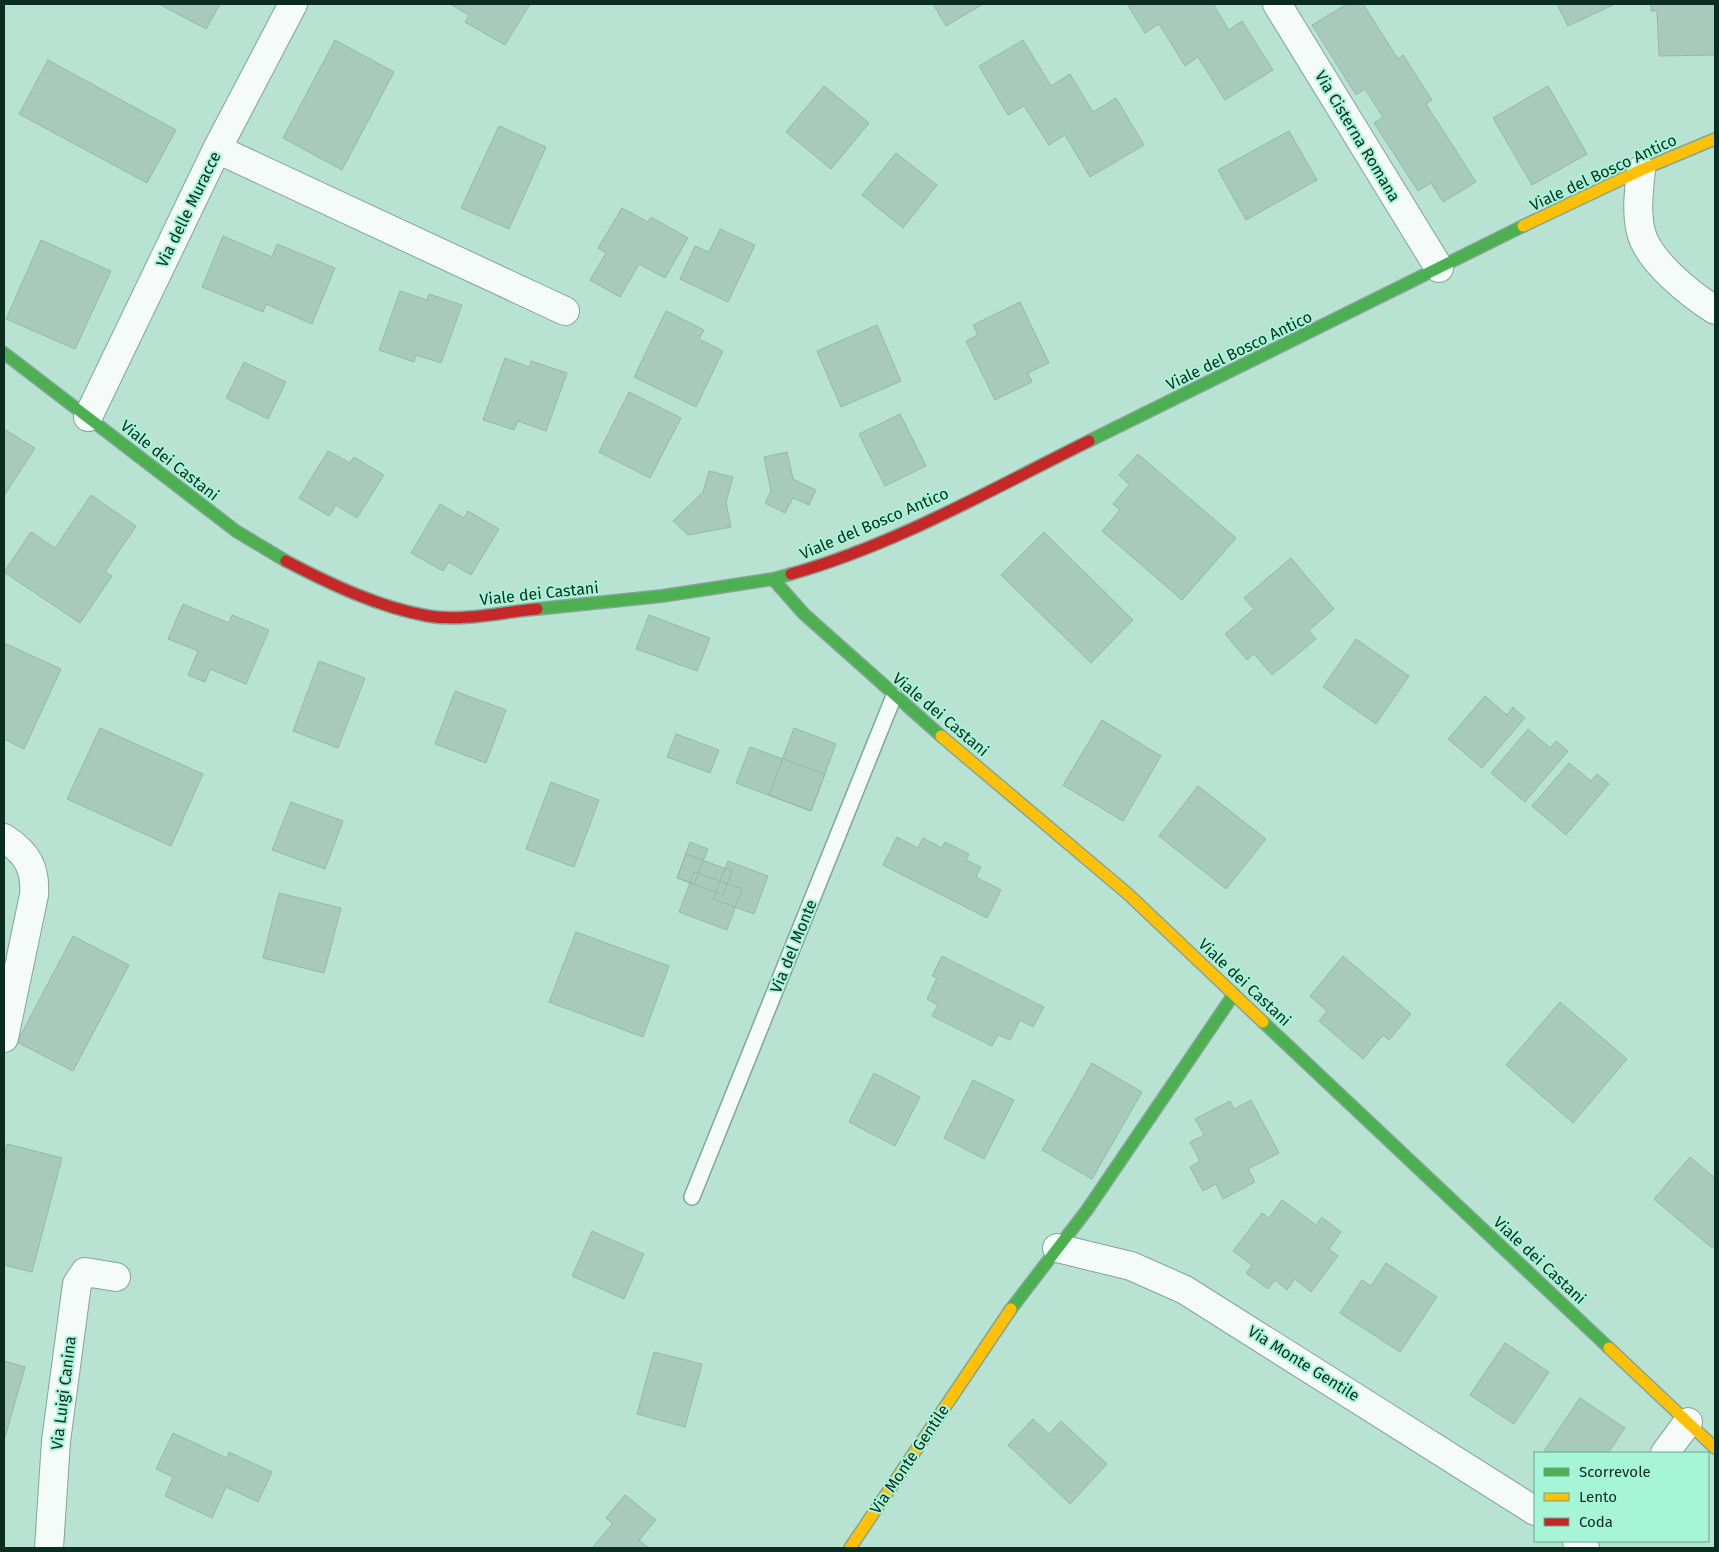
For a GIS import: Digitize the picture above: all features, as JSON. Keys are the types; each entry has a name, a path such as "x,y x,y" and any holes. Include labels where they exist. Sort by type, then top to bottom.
{"street":[{"name":"Via delle Muracce","path":"88,417 217,149 293,4"},
{"name":"Via Cisterna Romana","path":"1277,4 1439,268"},
{"name":"Viale del Bosco Antico","path":"773,579 824,564 925,522 1641,170 1715,139"},
{"path":"217,149 565,311"},
{"path":"1641,170 1639,198 1641,232 1655,260 1715,310"},
{"name":"Viale dei Castani","path":"4,354 236,532 324,581 399,609 428,616 484,616 662,596 773,579 804,614 894,696 1128,894 1715,1448"},
{"path":"4,838 24,854 36,879 4,1038"},
{"name":"Via Monte Gentile","path":"850,1548 999,1325 1087,1210 1234,994"},
{"name":"Via Monte Gentile","path":"1058,1248 1132,1266 1185,1290 1534,1509"},
{"name":"Via Luigi Canina","path":"49,1548 56,1441 77,1284 85,1272 116,1277"},
{"path":"1667,1452 1688,1422"}],"lane":[{"name":"Via del Monte","path":"692,1196 894,696"}],"building":[{"path":"159,4 220,4 206,29"},
{"path":"450,4 530,4 505,45 465,22 469,15"},
{"path":"933,4 983,4 946,26"},
{"path":"1127,4 1213,4 1229,30 1242,21 1273,70 1225,100 1198,57 1185,66 1159,24 1145,33"},
{"path":"1347,4 1363,4 1398,59 1403,55 1432,100 1426,104 1476,182 1443,202 1431,183 1418,191 1374,123 1383,117 1365,89 1356,95 1312,25"},
{"path":"1557,4 1613,4 1613,5 1568,26"},
{"path":"1651,4 1715,4 1715,55 1659,56 1657,11 1651,11"},
{"path":"335,40 394,72 342,170 283,138"},
{"path":"1023,40 1051,86 1070,74 1093,112 1116,98 1144,145 1090,177 1065,135 1049,145 1024,106 1008,115 979,66"},
{"path":"48,60 176,130 147,183 19,114"},
{"path":"824,86 869,123 831,169 786,132"},
{"path":"1548,86 1587,154 1532,185 1493,118"},
{"path":"499,126 546,147 509,229 461,208"},
{"path":"1289,131 1317,180 1246,220 1218,170"},
{"path":"896,153 937,185 903,228 862,195"},
{"path":"622,208 648,222 651,217 688,238 665,278 639,264 620,297 590,280 606,253 598,248"},
{"path":"720,229 755,245 728,302 680,279 695,246 709,252"},
{"path":"223,236 272,257 277,244 335,268 312,324 266,304 263,312 202,287"},
{"path":"41,240 111,271 75,349 6,319"},
{"path":"400,291 427,300 429,294 462,305 441,363 416,355 414,362 379,350"},
{"path":"1020,302 1049,363 1028,373 1032,382 995,400 966,341 978,335 973,325"},
{"path":"666,311 704,330 699,339 723,351 696,407 634,377"},
{"path":"877,325 901,381 841,407 817,351"},
{"path":"505,358 529,367 531,361 567,373 546,431 518,421 514,430 483,420"},
{"path":"244,362 286,382 268,419 226,398"},
{"path":"629,392 681,418 650,478 599,452"},
{"path":"900,414 926,466 885,486 859,434"},
{"path":"4,429 35,448 4,496"},
{"path":"328,451 350,463 354,457 384,475 357,518 336,505 329,516 299,498"},
{"path":"787,452 793,479 816,490 809,505 793,498 785,513 765,503 771,491 764,457"},
{"path":"1138,454 1236,538 1182,600 1102,531 1120,510 1113,504 1129,485 1119,475"},
{"path":"709,471 733,477 726,502 731,527 688,535 673,521 703,492"},
{"path":"91,495 136,526 105,572 112,576 80,623 4,572 31,532 55,548"},
{"path":"440,504 464,518 468,511 499,529 471,575 449,562 443,571 411,553"},
{"path":"1044,532 1133,620 1091,663 1001,575"},
{"path":"1291,558 1334,609 1309,630 1316,639 1272,675 1254,654 1247,660 1225,634 1254,609 1244,598"},
{"path":"183,604 229,623 232,615 269,630 246,684 210,669 205,682 188,675 198,651 168,639"},
{"path":"649,615 710,638 697,671 636,649"},
{"path":"1356,639 1409,676 1376,724 1323,687"},
{"path":"4,643 61,669 24,749 4,739"},
{"path":"319,661 365,678 338,748 293,731"},
{"path":"455,691 506,710 486,763 435,744"},
{"path":"1485,696 1507,715 1513,707 1525,718 1482,768 1448,739"},
{"path":"1102,720 1161,756 1123,821 1063,785"},
{"path":"100,728 203,774 171,846 67,799"},
{"path":"794,728 836,744 811,811 769,795"},
{"path":"1528,729 1550,748 1556,741 1568,751 1525,802 1491,773"},
{"path":"676,734 719,750 710,773 667,757"},
{"path":"750,747 825,774 811,811 736,783"},
{"path":"1569,763 1591,781 1597,774 1609,784 1566,835 1532,806"},
{"path":"551,782 599,800 574,867 526,849"},
{"path":"1198,786 1266,839 1226,889 1159,836"},
{"path":"291,802 343,821 325,869 272,850"},
{"path":"897,837 918,848 923,838 942,848 945,842 969,854 966,860 981,867 976,877 1001,890 987,918 883,865"},
{"path":"690,842 708,849 694,884 677,878"},
{"path":"686,854 732,871 723,895 677,878"},
{"path":"728,861 768,876 754,914 713,899"},
{"path":"694,872 742,889 727,930 679,912"},
{"path":"279,893 341,908 324,973 263,958"},
{"path":"576,932 669,966 643,1037 549,1002"},
{"path":"73,936 129,965 73,1071 17,1042"},
{"path":"942,956 1044,1007 1033,1027 1020,1020 1010,1040 998,1035 992,1046 932,1016 938,1005 927,999 937,978 932,976"},
{"path":"1343,956 1411,1014 1389,1040 1383,1035 1363,1059 1319,1021 1327,1011 1310,996"},
{"path":"1560,1002 1627,1059 1573,1123 1506,1065"},
{"path":"1092,1063 1142,1092 1092,1179 1042,1150"},
{"path":"874,1073 920,1097 895,1146 849,1122"},
{"path":"973,1080 1014,1100 984,1159 944,1138"},
{"path":"1251,1100 1279,1153 1248,1169 1255,1182 1223,1199 1216,1184 1203,1191 1190,1167 1200,1161 1190,1142 1204,1135 1195,1119 1230,1101 1234,1109"},
{"path":"7,1144 62,1158 32,1272 4,1265 4,1156"},
{"path":"1690,1157 1715,1178 1715,1244 1712,1248 1654,1199"},
{"path":"1282,1200 1316,1225 1322,1217 1341,1232 1329,1249 1338,1256 1311,1292 1295,1279 1287,1290 1275,1280 1268,1289 1246,1273 1252,1265 1233,1251 1262,1213 1269,1218"},
{"path":"592,1231 644,1254 624,1299 572,1276"},
{"path":"1386,1263 1437,1297 1400,1352 1340,1313 1362,1280 1371,1286"},
{"path":"1505,1343 1549,1372 1514,1424 1470,1395"},
{"path":"654,1352 702,1364 685,1427 637,1414"},
{"path":"4,1361 25,1367 4,1441"},
{"path":"1580,1398 1625,1428 1609,1452 1544,1451"},
{"path":"1033,1419 1049,1434 1061,1421 1107,1464 1070,1504 1008,1445"},
{"path":"173,1433 227,1458 229,1452 272,1472 258,1502 226,1487 212,1518 165,1496 173,1477 156,1469"},
{"path":"625,1495 656,1520 639,1540 649,1548 592,1548 613,1523 606,1518"}],"traffic: fast":[{"path":"1089,441 1523,226"},
{"path":"4,353 236,531 286,561"},
{"path":"537,609 662,596 773,579 791,574"},
{"path":"773,579 804,614 941,736"},
{"path":"1011,1309 1087,1210 1234,994"},
{"path":"1263,1022 1609,1348"}],"traffic: slow":[{"path":"1523,226 1641,170 1715,139"},
{"path":"941,736 1128,894 1263,1022"},
{"path":"850,1548 1011,1309"},
{"path":"1609,1348 1715,1448"}],"traffic: jam":[{"path":"791,574 830,562 905,532 980,497 1089,441"},
{"path":"286,561 373,601 428,616 455,618 537,609"}]}
